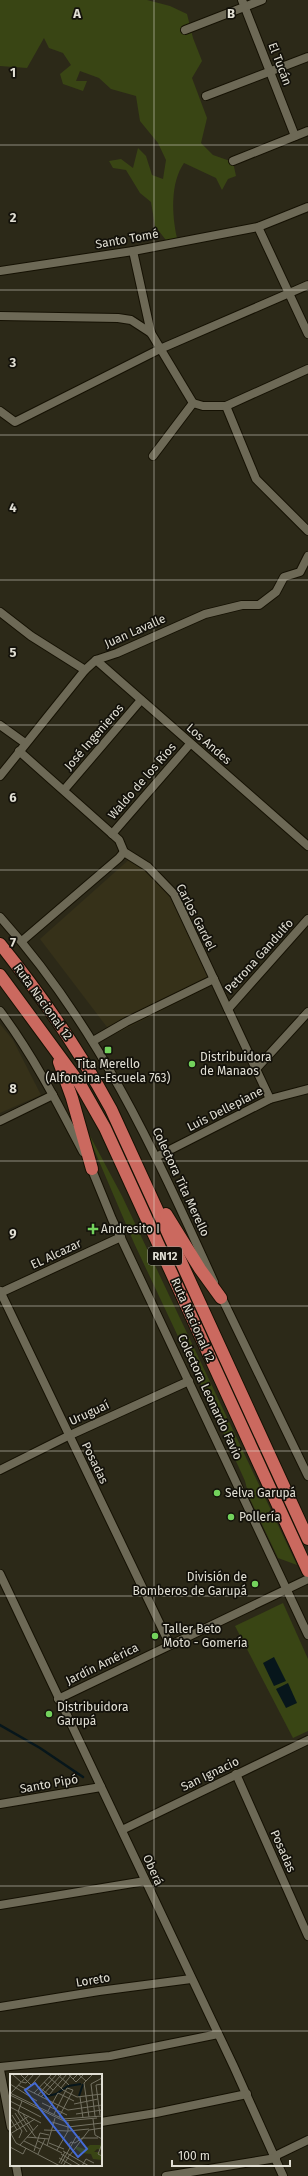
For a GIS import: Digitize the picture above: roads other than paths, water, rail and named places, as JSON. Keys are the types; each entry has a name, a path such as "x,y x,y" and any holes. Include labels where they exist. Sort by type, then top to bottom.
{"highway":[{"name":"Ruta Nacional 12","path":"0,944 35,987 92,1074 111,1109 308,1540"},
{"name":"Ruta Nacional 12","path":"0,976 49,1039 80,1084 105,1128 299,1554 306,1577"},
{"path":"49,1039 72,1098 92,1169"},
{"path":"136,1165 200,1269 221,1298"}],"street":[{"path":"185,30 243,3 262,0"},
{"name":"El Tucán","path":"243,3 295,136"},
{"path":"206,96 308,57"},
{"path":"233,161 308,131"},
{"name":"Santo Tomé","path":"0,271 133,251 258,227 308,207"},
{"path":"258,227 308,334"},
{"path":"133,251 151,333 193,403 203,406 226,406 308,369"},
{"path":"0,411 15,422 160,349 288,292 308,285"},
{"path":"0,316 118,318 132,320 151,333"},
{"path":"152,456 193,403"},
{"path":"226,406 256,479 308,531"},
{"name":"Juan Lavalle","path":"0,776 19,750 85,670 96,660 118,653 205,614 242,605 259,605 276,592 284,577 300,572 308,556"},
{"path":"0,612 31,636 85,670"},
{"name":"Los Andes","path":"96,660 308,846"},
{"name":"José Ingenieros","path":"64,790 142,700"},
{"path":"0,726 25,743"},
{"name":"Waldo de los Ríos","path":"112,834 190,744"},
{"name":"Carlos Gardel","path":"19,750 119,840 124,852 148,867 174,894 270,1099"},
{"path":"22,941 119,858 124,852"},
{"name":"Colectora Tita Merello","path":"0,917 22,941 66,1000 93,1041 133,1110 221,1298 308,1476"},
{"name":"Petrona Gandulfo","path":"228,1009 308,919"},
{"path":"93,1041 126,1022 214,979"},
{"path":"0,1011 19,1036 53,1095 0,1121"},
{"path":"256,1069 308,1012"},
{"name":"Luis Dellepiane","path":"156,1158 270,1099 308,1089"},
{"name":"Colectora Leonardo Favio","path":"53,1095 92,1169 121,1237 308,1635"},
{"name":"EL Alcazar","path":"0,1292 121,1237"},
{"name":"Posadas","path":"0,1292 68,1436 170,1645"},
{"name":"Uruguaí","path":"0,1470 68,1436 189,1380"},
{"name":"Oberá","path":"0,1574 58,1699 102,1787 283,2176"},
{"name":"Jardín América","path":"58,1699 287,1590 306,1577"},
{"name":"San Ignacio","path":"122,1830 308,1740"},
{"name":"Posadas","path":"236,1774 308,1936"},
{"name":"Santo Pipó","path":"0,1804 102,1787"},
{"path":"0,1905 145,1881"},
{"name":"Loreto","path":"0,2007 100,1991 191,1979"},
{"path":"0,2067 110,2056 218,2034"},
{"path":"0,2070 10,2122"},
{"path":"102,2122 246,2094"},
{"path":"166,2176 275,2157 308,2140"},
{"path":"16,2166 18,2176"}],"waterway":[{"path":"0,1725 40,1748 83,1777"}],"place":[{"name":"Tita Merello (Alfonsina-Escuela 763)","path":"108,1050"},
{"name":"Distribuidora de Manaos","path":"192,1064"},
{"name":"Andresito I","path":"93,1229"},
{"name":"Selva Garupá","path":"217,1493"},
{"name":"Pollería","path":"231,1517"},
{"name":"División de Bomberos de Garupá","path":"255,1584"},
{"name":"Taller Beto Moto - Gomería","path":"155,1636"},
{"name":"Distribuidora Garupá","path":"49,1714"}]}
